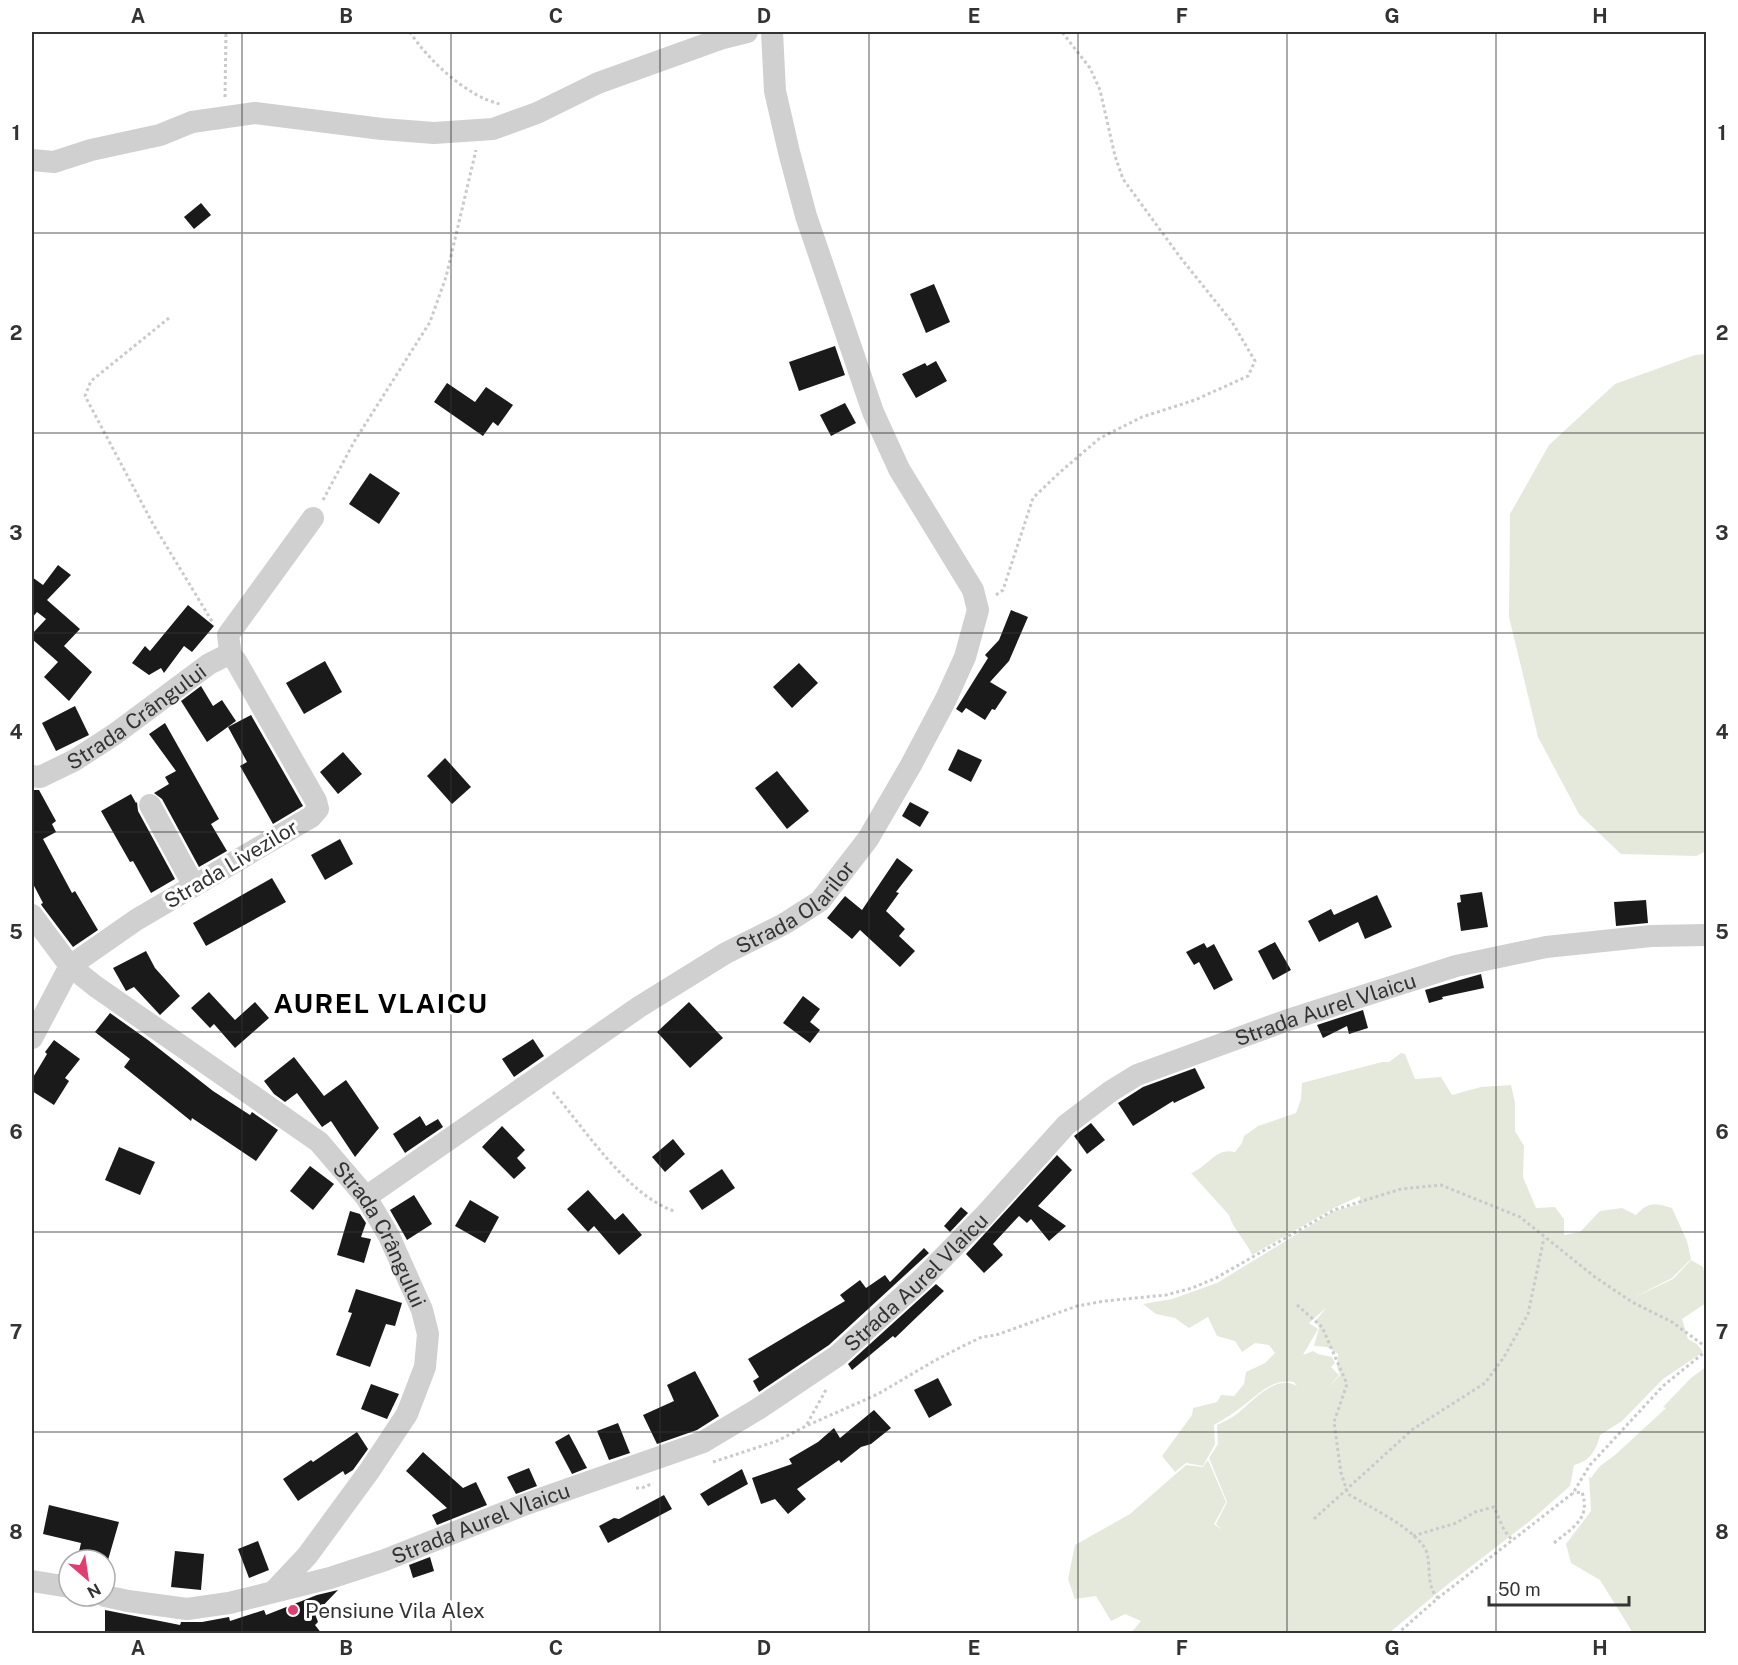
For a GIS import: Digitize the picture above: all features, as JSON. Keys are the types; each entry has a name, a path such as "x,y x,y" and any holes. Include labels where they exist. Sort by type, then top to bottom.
{"street":[{"path":"32,160 54,162 91,150 160,135 192,122 255,113 382,129 434,132 493,129 537,113 607,79 723,38 747,32"},
{"path":"772,32 775,91 806,216 873,412 899,469 973,590 978,610"},
{"path":"233,658 228,635 314,518"},
{"name":"Strada Olarilor","path":"366,1197 639,1007 699,969 800,915 820,901 868,839 911,765 965,657 978,610"},
{"name":"Strada Crângului","path":"32,776 40,777 75,760 134,721 209,664 225,656 233,658"},
{"name":"Strada Livezilor","path":"32,1038 70,966 136,920 311,817 318,809 316,801 233,658"},
{"path":"150,805 194,886"},
{"name":"Strada Crângului","path":"32,915 70,966 95,986 319,1142 366,1197 389,1236 422,1310 428,1334 425,1367 407,1414 306,1556 274,1591"},
{"name":"Strada Aurel Vlaicu","path":"117,1599 187,1609 229,1603 330,1578 385,1560 526,1504 703,1442 837,1356 886,1314 929,1272 984,1216 1066,1125 1111,1091 1137,1076 1285,1021 1456,966 1546,947 1651,936 1707,935"},
{"path":"32,1581 57,1585"}],"path":[{"path":"225,117 226,32"},
{"path":"410,32 420,49 454,81 492,102 504,105"},
{"path":"978,610 1003,590 1033,498 1059,473 1100,438 1142,417 1195,400 1248,376 1255,361 1232,322 1180,257 1123,179 1115,156 1100,90 1090,68 1062,32"},
{"path":"314,518 354,442 430,322 449,267 477,144 493,129"},
{"path":"169,318 91,381 85,396 153,524 214,625"},
{"path":"541,1076 639,1193 659,1206 674,1211"},
{"path":"707,1463 777,1441 878,1394 934,1360 982,1337 996,1335 1077,1306 1166,1295 1192,1288 1216,1278 1334,1210 1401,1189 1441,1185 1520,1217 1544,1238 1632,1302 1672,1322 1707,1349 1663,1386 1590,1466 1573,1493 1438,1598 1397,1634"},
{"path":"1314,1519 1413,1429 1485,1383 1504,1357 1528,1314 1544,1238"},
{"path":"1297,1305 1322,1327 1347,1384 1334,1422 1341,1473 1348,1494 1402,1526 1426,1551 1431,1592 1438,1598"},
{"path":"806,1426 831,1384"},
{"path":"1554,1543 1583,1517 1586,1504 1582,1492 1573,1493"},
{"path":"1413,1536 1456,1523 1475,1512 1494,1507 1504,1530 1512,1540"}],"shaded area":[{"path":"1706,354 1706,851 1696,856 1621,854 1579,814 1538,737 1509,617 1510,514 1549,445 1615,384 1695,355"},
{"path":"1401,1053 1405,1054 1415,1079 1441,1077 1452,1095 1481,1087 1511,1085 1515,1103 1515,1131 1524,1146 1523,1177 1536,1208 1555,1207 1564,1219 1564,1235 1580,1232 1600,1211 1622,1208 1636,1215 1652,1204 1672,1208 1687,1241 1691,1259 1672,1278 1633,1298 1673,1279 1691,1260 1703,1267 1706,1280 1706,1303 1682,1319 1688,1339 1697,1344 1703,1352 1663,1379 1622,1421 1600,1435 1592,1454 1584,1461 1574,1465 1570,1486 1530,1521 1389,1633 1131,1633 1141,1621 1125,1614 1111,1621 1096,1596 1075,1599 1068,1579 1075,1545 1130,1514 1186,1465 1203,1467 1208,1460 1226,1502 1214,1524 1222,1530 1216,1524 1227,1502 1209,1458 1218,1444 1217,1425 1236,1415 1273,1386 1289,1383 1297,1386 1294,1382 1286,1382 1279,1383 1272,1385 1214,1425 1215,1444 1203,1466 1186,1463 1175,1472 1162,1456 1192,1415 1193,1408 1217,1402 1221,1395 1234,1396 1244,1384 1246,1372 1265,1363 1275,1353 1269,1345 1255,1343 1242,1352 1235,1341 1217,1336 1208,1317 1189,1328 1175,1318 1156,1314 1143,1304 1172,1299 1217,1283 1334,1211 1360,1204 1360,1196 1334,1208 1252,1255 1229,1215 1191,1173 1222,1152 1235,1152 1244,1136 1258,1126 1296,1113 1301,1099 1302,1083 1389,1062","holes":["1327,1307 1316,1320 1319,1328 1314,1346 1327,1347 1338,1354 1337,1367 1340,1375 1328,1388 1339,1375 1331,1367 1335,1363 1332,1357 1313,1351 1303,1355 1318,1329 1309,1323"]},
{"path":"1706,1367 1706,1633 1633,1633 1600,1580 1571,1563 1566,1544 1591,1511 1589,1477 1591,1478 1599,1467 1666,1408 1663,1407 1691,1378"}],"building":[{"path":"201,203 211,215 194,229 184,217"},
{"path":"934,284 950,322 926,333 910,294"},
{"path":"835,346 845,375 799,391 789,362"},
{"path":"936,361 947,381 916,398 902,374 925,363 927,366"},
{"path":"447,383 475,402 486,387 513,405 498,426 493,422 483,436 434,402"},
{"path":"845,403 856,423 831,436 820,415"},
{"path":"370,473 400,493 379,524 349,504"},
{"path":"58,565 71,575 47,600 80,629 64,646 92,672 69,701 44,677 58,662 32,639 32,634 46,619 37,612 32,618 32,577 43,585"},
{"path":"188,605 214,626 192,652 184,646 164,673 161,668 149,675 132,663 145,646 150,651"},
{"path":"1011,610 1028,617 1009,661 990,682 1007,692 985,720 966,708 962,713 956,709 988,658 985,655 999,640"},
{"path":"325,661 342,692 304,714 286,683"},
{"path":"799,663 818,683 792,708 773,687"},
{"path":"201,686 213,706 222,700 236,721 207,742 181,701"},
{"path":"75,706 89,735 56,751 42,723"},
{"path":"251,715 303,806 273,824 240,766 247,762 228,727"},
{"path":"165,723 219,819 211,824 227,851 199,867 162,799 154,793 169,784 165,777 176,771 149,734"},
{"path":"958,749 982,760 971,782 948,770"},
{"path":"343,752 362,774 338,794 320,772"},
{"path":"445,758 471,787 452,804 427,776"},
{"path":"777,771 809,811 787,829 755,788"},
{"path":"32,790 39,790 56,821 52,824 56,832 43,839 72,893 75,891 98,930 73,947 42,906 43,903 32,882"},
{"path":"131,794 175,879 151,893 101,811"},
{"path":"910,802 929,812 920,827 902,816"},
{"path":"340,839 353,864 325,880 311,855"},
{"path":"897,858 913,870 896,892 899,893 886,911 905,929 899,936 915,951 900,967 860,930 852,939 827,918 845,896 862,910"},
{"path":"272,878 286,902 206,946 193,923"},
{"path":"1482,892 1488,927 1461,931 1457,903 1461,902 1460,895"},
{"path":"1377,895 1392,927 1365,939 1358,922 1319,942 1308,921 1331,909 1334,915"},
{"path":"1646,900 1648,923 1616,926 1614,902"},
{"path":"1275,942 1291,970 1273,980 1258,951"},
{"path":"1204,943 1207,948 1214,944 1233,980 1214,990 1199,962 1194,965 1186,952"},
{"path":"146,951 155,968 180,996 160,1015 134,987 126,991 113,968"},
{"path":"1481,974 1484,988 1442,997 1443,999 1429,1003 1425,990"},
{"path":"209,992 235,1020 255,1002 269,1018 235,1048 214,1024 210,1028 191,1008"},
{"path":"803,996 820,1009 810,1022 820,1030 810,1043 783,1023"},
{"path":"689,1002 723,1038 690,1068 657,1032"},
{"path":"1363,1010 1368,1028 1349,1034 1347,1026 1323,1038 1317,1025"},
{"path":"110,1013 213,1091 250,1115 252,1112 278,1130 256,1161 192,1118 191,1121 124,1067 130,1059 95,1032"},
{"path":"533,1039 544,1056 514,1077 502,1059"},
{"path":"54,1040 80,1059 65,1078 69,1081 54,1105 32,1091 32,1079 47,1054 45,1052"},
{"path":"294,1057 324,1096 346,1080 379,1128 355,1157 331,1121 322,1127 297,1093 285,1102 274,1094 264,1081"},
{"path":"1195,1068 1205,1088 1174,1103 1173,1101 1133,1126 1118,1103 1143,1087"},
{"path":"420,1116 426,1126 438,1119 443,1127 405,1153 393,1134"},
{"path":"1091,1123 1105,1140 1087,1154 1074,1136"},
{"path":"502,1126 525,1150 517,1158 526,1168 514,1179 482,1147"},
{"path":"673,1139 685,1154 665,1172 652,1157"},
{"path":"119,1147 155,1162 140,1195 105,1180"},
{"path":"1057,1155 1072,1170 1038,1206 1066,1226 1049,1241 1031,1219 1027,1223 1019,1216 993,1244 1003,1255 984,1273 966,1254"},
{"path":"310,1166 334,1184 313,1210 290,1191"},
{"path":"722,1169 735,1188 702,1210 689,1191"},
{"path":"588,1190 615,1220 623,1213 642,1235 619,1255 594,1226 588,1232 567,1209"},
{"path":"414,1195 432,1224 407,1240 390,1210"},
{"path":"470,1200 499,1217 485,1243 455,1226"},
{"path":"961,1207 968,1213 950,1232 944,1226"},
{"path":"350,1211 360,1214 366,1223 361,1237 371,1239 364,1263 337,1255"},
{"path":"924,1248 929,1253 829,1345 759,1392 753,1381 759,1377 748,1359 845,1301 840,1295 860,1280 866,1288 885,1275 890,1282"},
{"path":"936,1284 944,1291 895,1338 893,1336 852,1370 848,1364"},
{"path":"356,1289 402,1303 395,1326 386,1324 370,1367 336,1355 352,1313 348,1312"},
{"path":"695,1371 719,1416 697,1430 657,1444 643,1415 674,1401 667,1385"},
{"path":"938,1378 952,1405 929,1418 914,1390"},
{"path":"371,1384 399,1394 387,1419 361,1409"},
{"path":"874,1410 891,1428 871,1444 861,1447 841,1463 839,1460 797,1489 806,1499 788,1514 775,1499 761,1504 752,1478 792,1464 789,1459 818,1442 834,1428 840,1438"},
{"path":"618,1423 630,1453 609,1460 597,1431"},
{"path":"357,1432 368,1449 353,1470 345,1475 343,1471 298,1501 283,1479"},
{"path":"569,1434 587,1468 572,1474 555,1442"},
{"path":"423,1452 463,1488 476,1482 487,1505 437,1525 432,1515 447,1508 406,1471"},
{"path":"529,1468 537,1486 516,1494 507,1477"},
{"path":"742,1469 748,1484 708,1506 700,1494"},
{"path":"664,1495 672,1509 608,1543 599,1526 614,1518 619,1519"},
{"path":"49,1505 119,1522 111,1548 80,1548 81,1543 43,1534"},
{"path":"258,1541 269,1570 249,1578 238,1549"},
{"path":"175,1551 204,1554 201,1590 171,1587"},
{"path":"430,1557 434,1571 413,1578 409,1565"},
{"path":"338,1590 315,1614 318,1622 315,1625 322,1634 105,1634 105,1610 180,1625 181,1622 202,1622 229,1617 230,1621 264,1610 266,1615 317,1595"}],"place":[{"name":"Pensiune Vila Alex","path":"293,1610"}],"district":[{"name":"AUREL VLAICU","path":"381,1003"}]}
